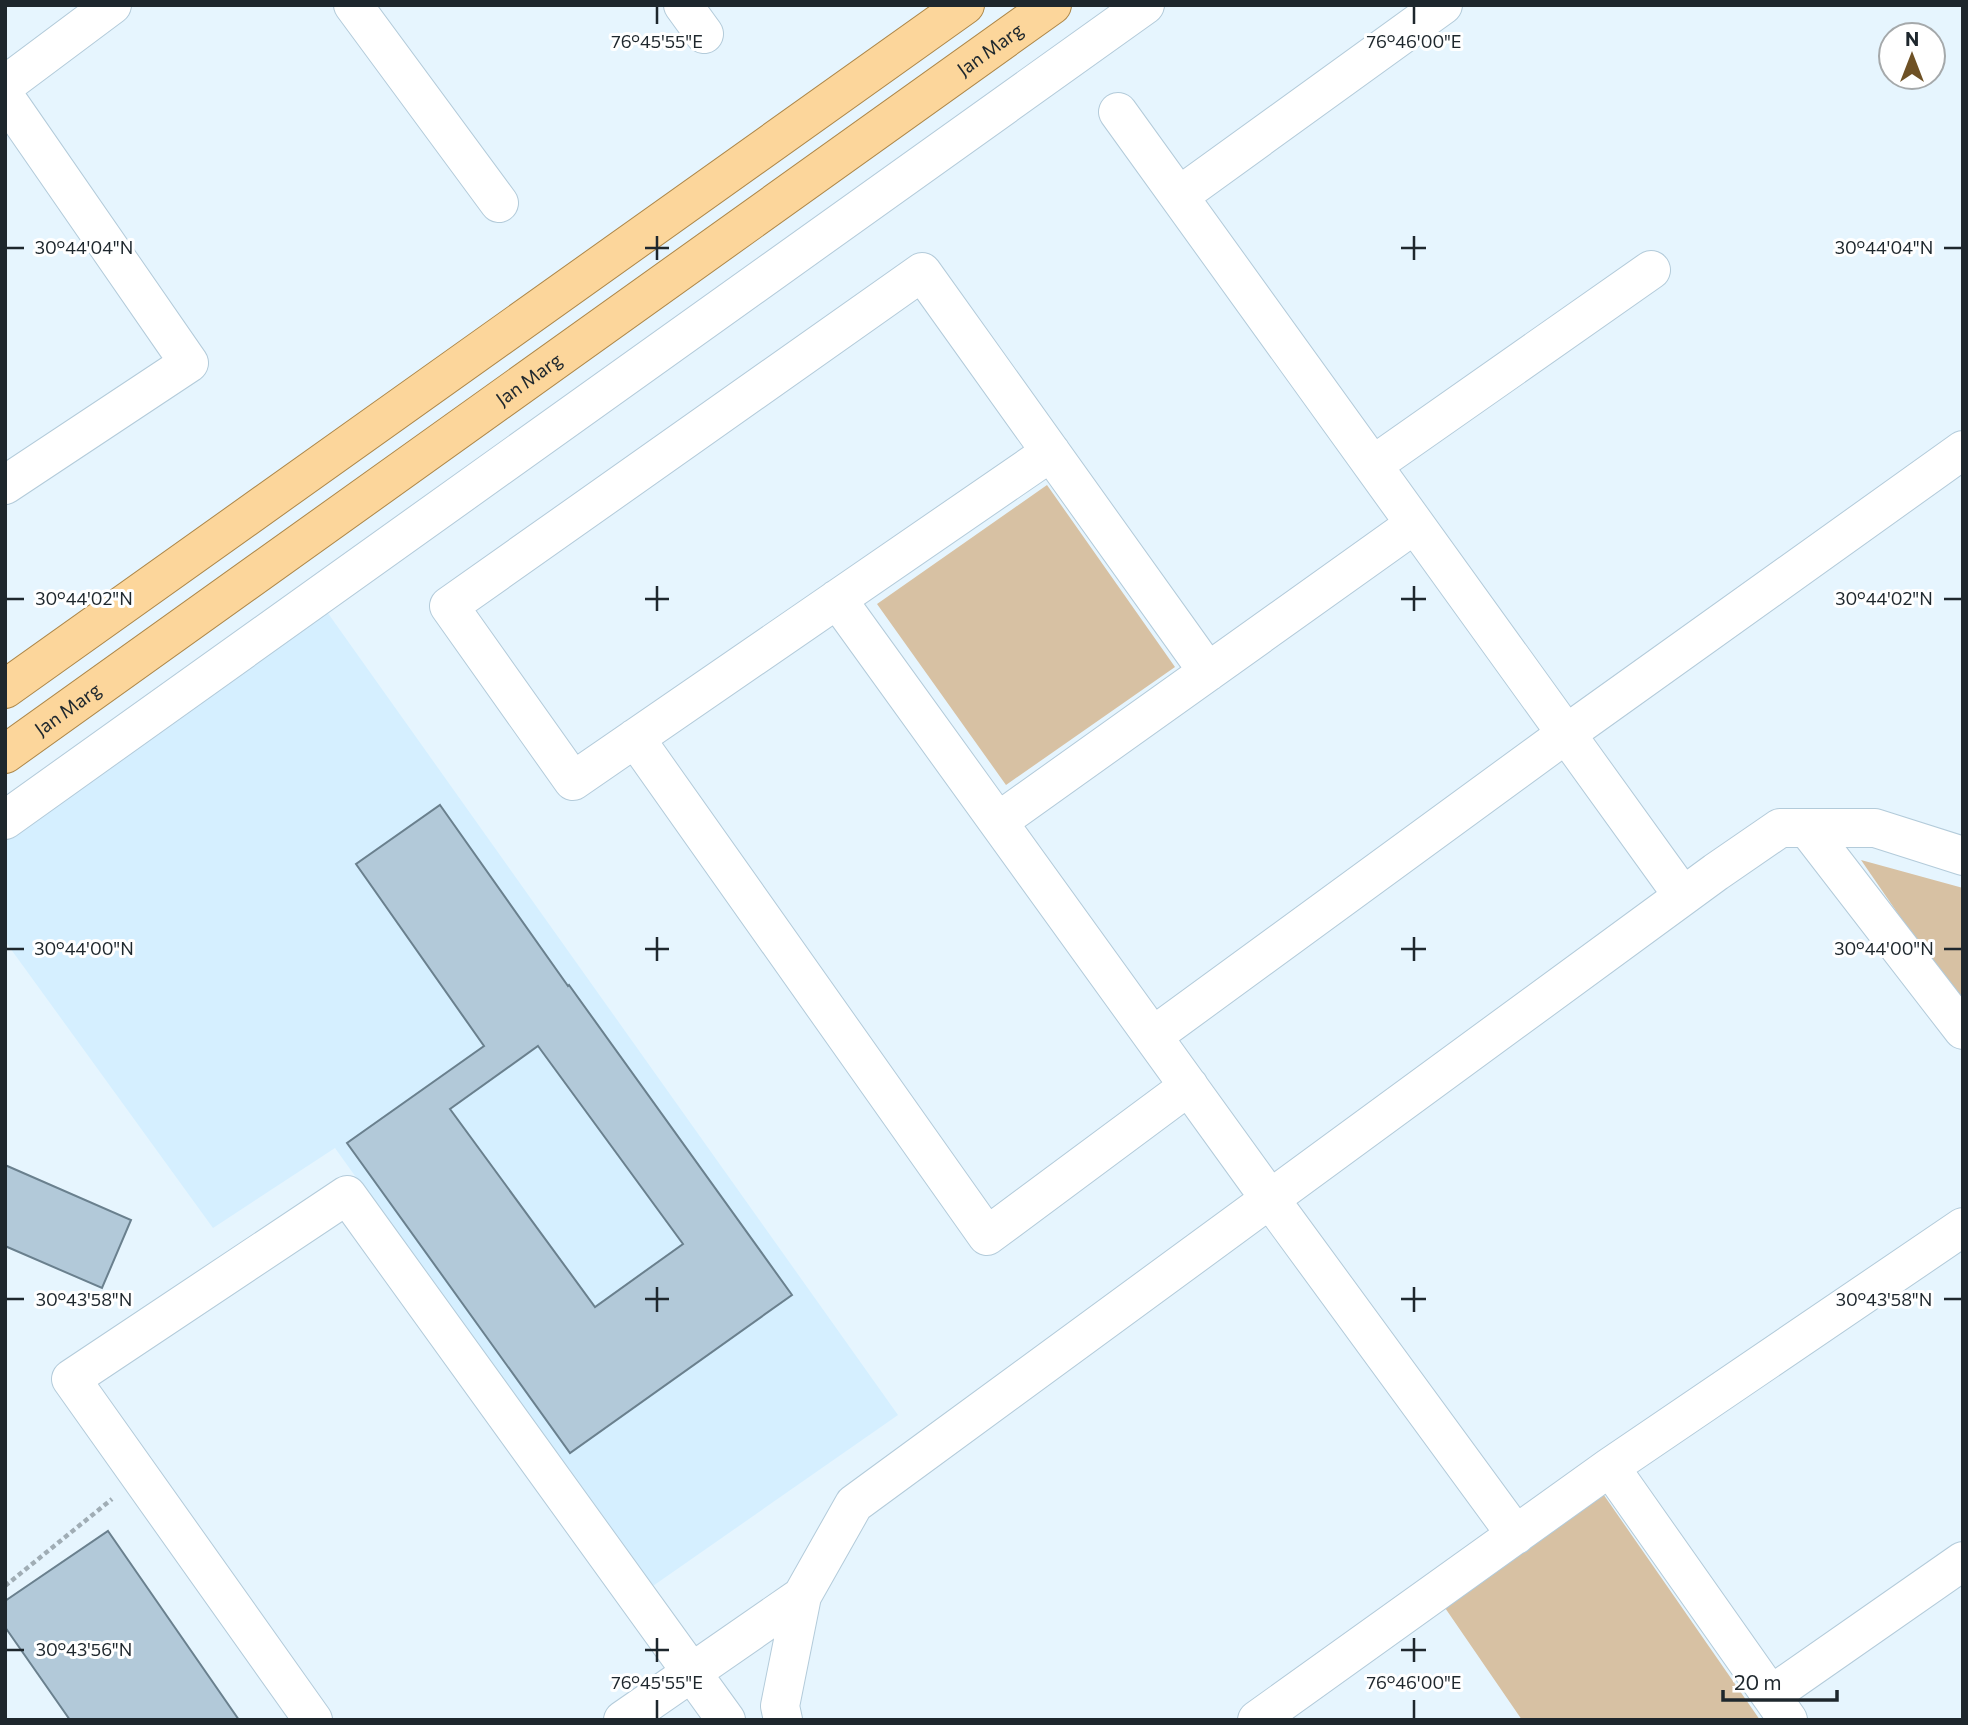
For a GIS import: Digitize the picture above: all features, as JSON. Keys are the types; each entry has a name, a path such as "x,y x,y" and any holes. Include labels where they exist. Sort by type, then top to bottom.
{"main road":[{"path":"5,689 965,5"},
{"name":"Jan Marg","path":"5,754 1052,5"}],"street":[{"path":"5,85 112,5"},
{"path":"353,5 499,203"},
{"path":"5,821 1145,5"},
{"path":"1179,195 1443,5"},
{"path":"5,97 190,363 5,485"},
{"path":"1118,112 1683,896"},
{"path":"1373,466 1651,270"},
{"path":"1051,452 572,781 449,606 922,272 1051,452 1208,672"},
{"path":"1153,1036 1566,734 1963,450"},
{"path":"999,821 1415,524"},
{"path":"837,599 1516,1535"},
{"path":"635,738 987,1236 1189,1086"},
{"path":"783,1720 780,1706 802,1596 854,1504 1683,896 1780,828 1875,828 1963,856"},
{"path":"1807,828 1963,1030"},
{"path":"313,1720 71,1380 348,1195 726,1720"},
{"path":"1257,1720 1611,1467 1963,1227"},
{"path":"1611,1467 1780,1708 1963,1561"},
{"path":"623,1720 802,1596"}],"path":[{"path":"5,1586 140,1477"}],"shaded area":[{"path":"1047,485 1175,667 1006,785 877,604"},
{"path":"320,602 898,1415 650,1588 335,1148 213,1228 5,941 5,826"},
{"path":"1861,860 1963,888 1963,1008"},
{"path":"1599,1488 1760,1720 1522,1720 1441,1602"}],"building":[{"path":"440,805 792,1295 570,1453 347,1143 484,1046 356,864","holes":["538,1046 683,1244 595,1307 450,1109"]},
{"path":"5,1165 131,1220 102,1288 5,1246"},
{"path":"108,1531 239,1720 70,1720 5,1627 5,1601"}]}
